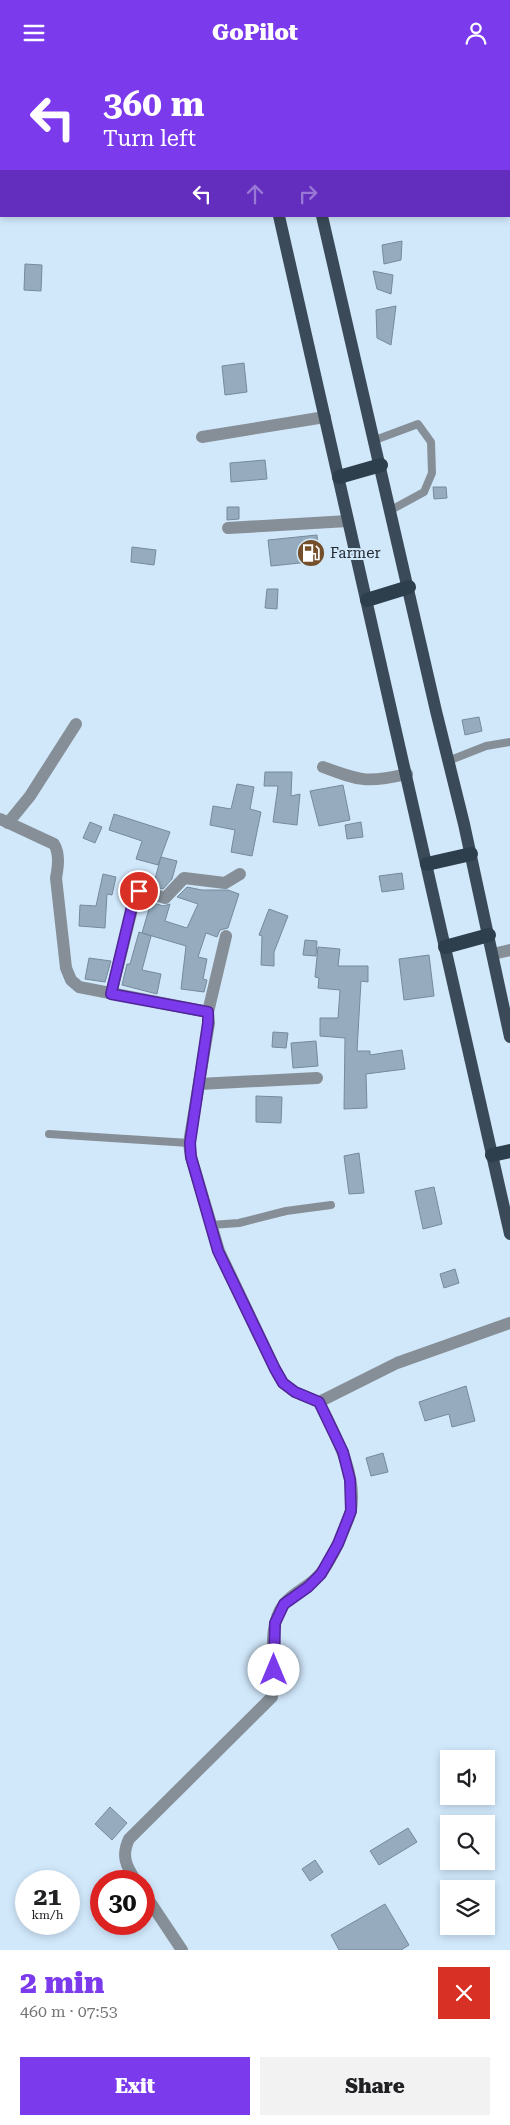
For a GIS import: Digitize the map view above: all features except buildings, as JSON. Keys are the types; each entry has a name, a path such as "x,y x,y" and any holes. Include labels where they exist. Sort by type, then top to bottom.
{"highway":[{"path":"338,477 381,465"},
{"path":"367,600 409,587"},
{"path":"426,863 471,853"},
{"path":"445,947 488,935"},
{"path":"492,1155 510,1151"}],"main road":[{"path":"279,217 510,1234"},
{"path":"322,217 471,853 510,1037"}],"street":[{"path":"202,437 325,417"},
{"path":"228,528 348,521"},
{"path":"76,724 30,795 4,821 54,844 56,847 58,863 56,878 66,968 71,980 79,987 208,1012"},
{"path":"323,767 357,780 379,780 407,775"},
{"path":"111,994 136,893 149,893 165,898 184,878 225,883 240,874"},
{"path":"130,1870 124,1859 124,1849 128,1839 272,1697 275,1681 273,1659 275,1623 284,1604 308,1587 321,1574 338,1544 351,1511 350,1480 343,1452 319,1402 295,1392 283,1383 248,1317 218,1251 191,1157 190,1143 208,1012 226,936"},
{"path":"493,954 510,950"},
{"path":"199,1084 317,1078"},
{"path":"319,1402 397,1363 510,1323"},
{"path":"155,1910 182,1950"}],"lane":[{"path":"375,440 418,424 431,442 432,473 424,492 391,510"},
{"path":"448,761 486,746 510,742"},
{"path":"49,1134 190,1143"},
{"path":"211,1225 239,1223 286,1211 331,1205"}],"place":[{"name":"Farmer","path":"311,553"}],"route":[{"path":"139,891 134,898 111,994 196,1008 208,1012 190,1143 191,1157 218,1251 248,1317 283,1383 295,1392 319,1402 343,1452 350,1480 351,1511 338,1544 321,1574 308,1587 292,1596 284,1604 275,1623 274,1670"}]}
